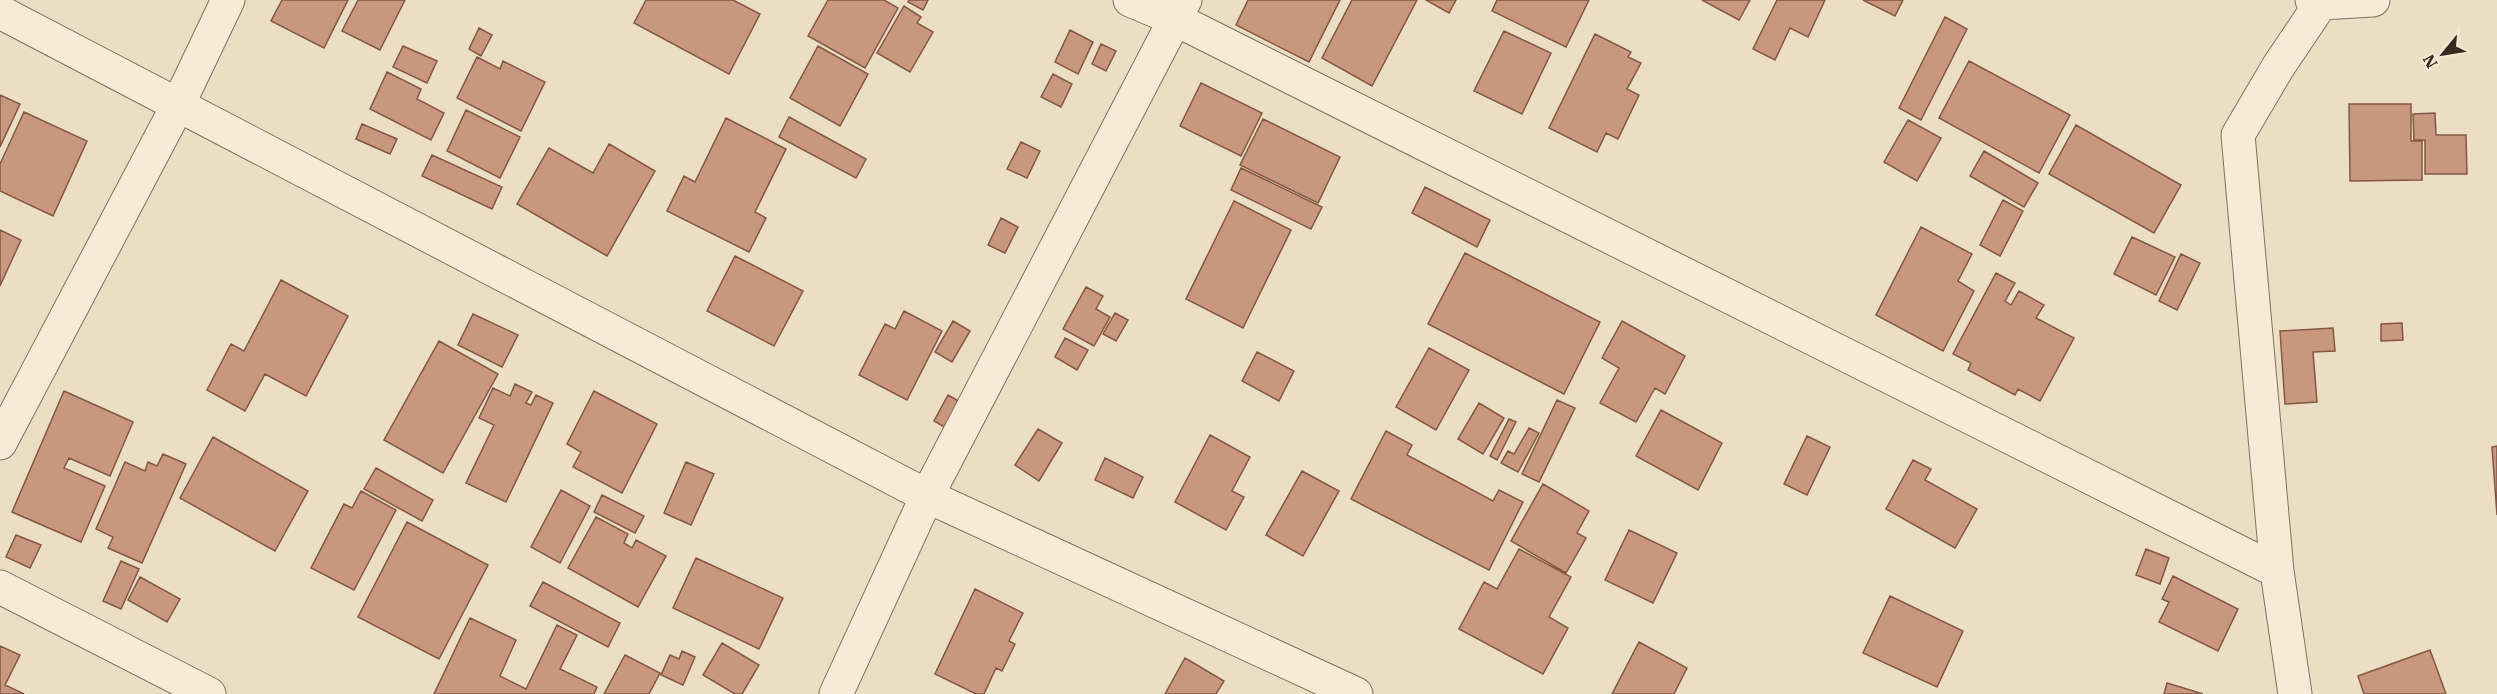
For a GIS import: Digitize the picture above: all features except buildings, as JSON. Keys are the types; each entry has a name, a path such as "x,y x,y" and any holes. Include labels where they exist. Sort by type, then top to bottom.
{"street":[{"path":"0,443 178,105 228,0"},
{"path":"1130,0 1180,10 2277,571"},
{"path":"2295,694 2277,571 2238,135 2316,2 2373,0"},
{"path":"836,694 927,496 1180,10"},
{"path":"0,12 927,496 1356,694"},
{"path":"0,587 209,694"}]}
